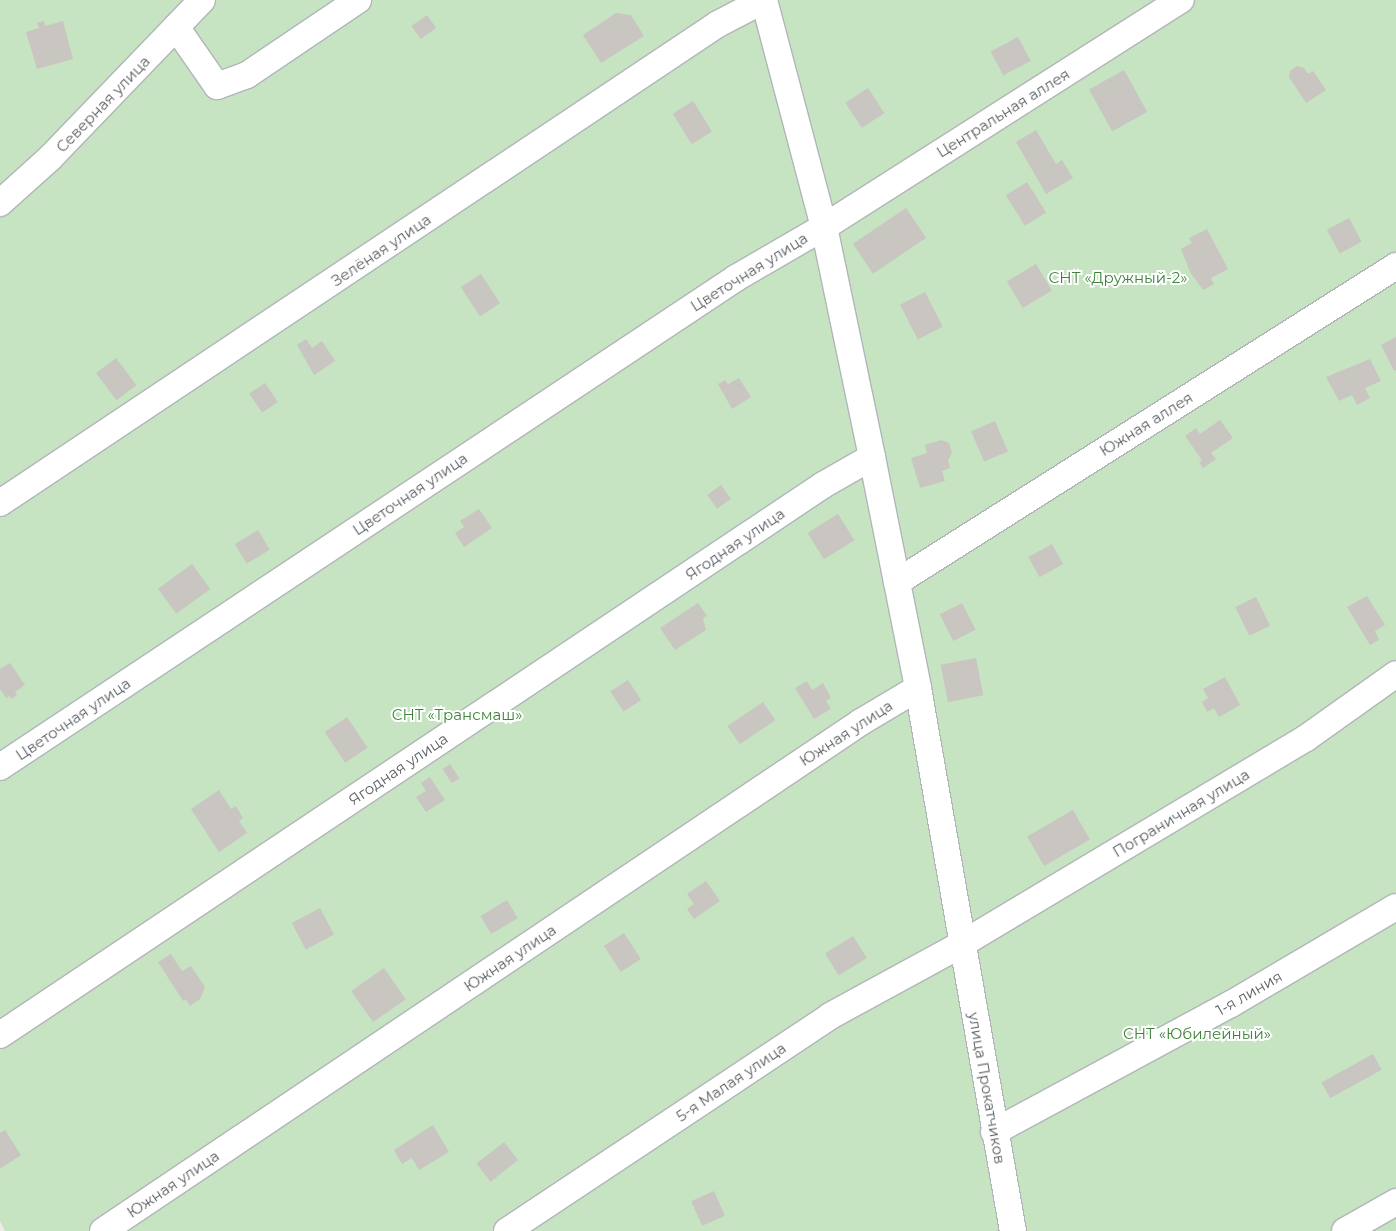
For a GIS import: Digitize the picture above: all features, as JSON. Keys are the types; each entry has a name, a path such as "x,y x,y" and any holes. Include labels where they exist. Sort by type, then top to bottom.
{"street":[{"name":"Северная улица","path":"0,203 50,158 202,0"},
{"path":"176,27 218,86 247,75 358,0"},
{"name":"улица Прокатчиков","path":"764,0 824,226 872,457 918,688 994,1132 1013,1231"},
{"name":"Зелёная улица","path":"0,503 718,24 764,0"},
{"name":"Центральная аллея","path":"824,226 1181,0"},
{"name":"Цветочная улица","path":"0,768 736,278 824,226"},
{"name":"Южная аллея","path":"897,582 1396,266"},
{"name":"Ягодная улица","path":"0,1035 823,485 872,457"},
{"name":"Пограничная улица","path":"962,944 1306,738 1396,674"},
{"name":"Южная улица","path":"103,1231 861,722 918,688"},
{"name":"1-я линия","path":"994,1132 1232,1004 1396,907"},
{"name":"5-я Малая улица","path":"507,1231 830,1016 962,944"},
{"path":"1345,1231 1396,1202"}],"green space":[{"path":"0,0 1396,0 1396,1231 5,1231 0,1221"}],"building":[{"path":"616,13 631,15 644,36 601,63 583,35"},
{"path":"427,15 436,28 421,39 411,26"},
{"path":"44,21 45,26 63,21 73,59 37,69 26,32 39,28 37,23"},
{"path":"1018,37 1031,61 1003,75 991,52"},
{"path":"1297,66 1304,68 1308,74 1313,71 1326,90 1306,103 1289,77 1290,71"},
{"path":"1124,70 1147,112 1112,131 1089,89"},
{"path":"868,88 884,113 862,128 845,103"},
{"path":"693,101 712,132 692,144 673,114"},
{"path":"1036,130 1056,164 1062,160 1073,178 1046,194 1016,142"},
{"path":"1027,182 1046,213 1025,226 1006,195"},
{"path":"906,208 926,238 873,274 853,244"},
{"path":"1349,218 1362,242 1340,254 1327,230"},
{"path":"1207,229 1228,269 1211,278 1214,284 1203,290 1190,272 1181,249 1192,243 1189,238"},
{"path":"1036,264 1052,291 1023,308 1007,282"},
{"path":"481,274 500,303 480,316 461,287"},
{"path":"925,292 943,327 918,339 900,305"},
{"path":"1396,337 1396,370 1394,371 1381,345"},
{"path":"306,339 312,348 322,341 335,361 314,375 297,345"},
{"path":"116,358 136,385 116,400 96,373"},
{"path":"1370,359 1381,381 1365,388 1370,398 1357,405 1352,395 1339,401 1326,377"},
{"path":"739,378 751,397 732,409 718,384 725,380 728,384"},
{"path":"265,383 278,402 262,413 249,394"},
{"path":"1220,420 1233,438 1211,453 1216,459 1203,468 1199,462 1202,460 1185,436 1196,428 1200,434"},
{"path":"995,421 1008,451 984,462 971,431"},
{"path":"941,440 949,443 952,453 948,460 950,468 942,471 945,481 920,488 911,458 927,453 925,445"},
{"path":"721,485 731,499 717,509 707,495"},
{"path":"479,509 492,528 464,547 455,533 464,527 460,521"},
{"path":"838,514 854,540 824,559 807,533"},
{"path":"258,530 270,550 247,564 235,544"},
{"path":"1052,544 1063,564 1040,577 1028,557"},
{"path":"192,564 210,589 176,614 158,589"},
{"path":"1367,596 1385,625 1375,631 1379,640 1370,645 1347,607"},
{"path":"1256,597 1270,626 1249,636 1235,607"},
{"path":"698,603 707,616 703,618 706,630 675,650 660,628"},
{"path":"962,603 976,630 953,641 940,614"},
{"path":"976,658 983,695 948,702 941,665"},
{"path":"10,663 25,685 15,692 17,695 11,699 9,696 6,698 0,689 0,669"},
{"path":"1225,677 1240,705 1219,717 1214,708 1207,712 1202,702 1208,698 1203,689"},
{"path":"628,680 641,700 623,712 610,691"},
{"path":"807,681 812,690 823,683 831,698 826,701 831,709 814,719 795,688"},
{"path":"763,702 775,720 740,744 727,726"},
{"path":"347,717 368,748 345,763 325,732"},
{"path":"450,764 459,778 452,783 442,769"},
{"path":"430,777 445,800 426,812 416,797 426,791 421,783"},
{"path":"219,790 231,809 236,806 243,818 239,821 247,833 219,852 191,809"},
{"path":"1073,810 1090,839 1044,866 1027,836"},
{"path":"706,881 720,901 694,919 687,909 694,904 687,894"},
{"path":"507,900 518,918 491,934 480,916"},
{"path":"320,908 334,934 306,950 292,923"},
{"path":"624,933 641,959 621,972 604,946"},
{"path":"853,936 867,958 839,976 825,953"},
{"path":"171,954 182,971 191,966 205,987 200,999 190,1006 186,999 183,1001 158,962"},
{"path":"384,968 406,999 373,1022 351,991"},
{"path":"1373,1054 1382,1070 1330,1098 1321,1083"},
{"path":"433,1125 449,1152 419,1170 412,1158 402,1164 394,1150"},
{"path":"5,1130 21,1155 0,1169 0,1133"},
{"path":"504,1142 518,1160 491,1182 476,1164"},
{"path":"714,1191 725,1216 702,1226 691,1201"}],"park label":[{"name":"СНТ «Дружный-2»","path":"1118,278"},
{"name":"СНТ «Трансмаш»","path":"457,715"},
{"name":"СНТ «Юбилейный»","path":"1197,1034"}]}
